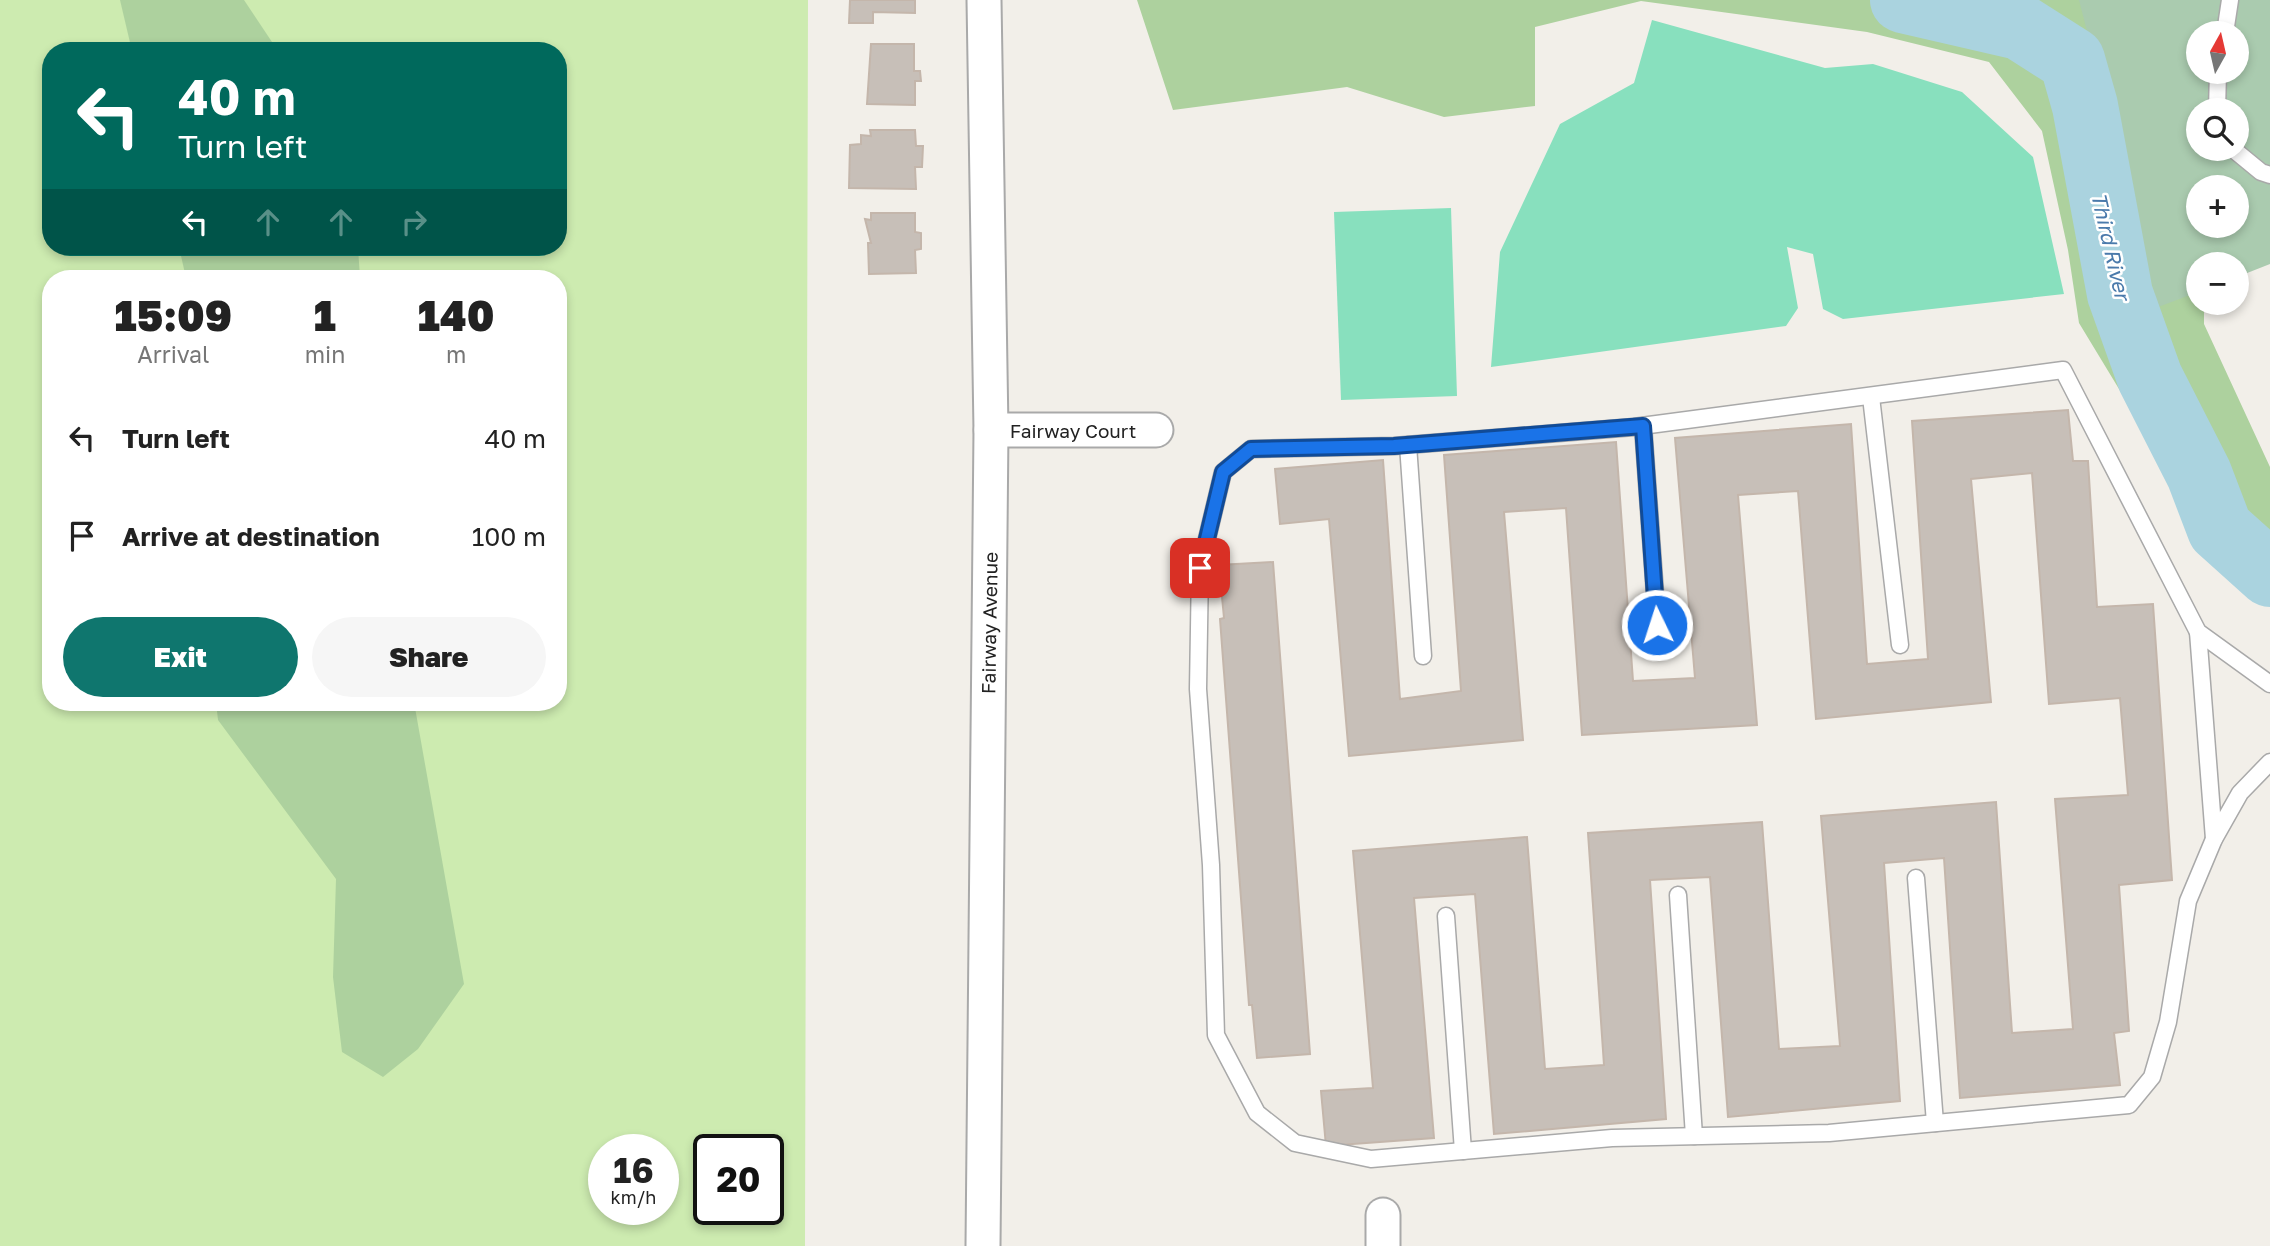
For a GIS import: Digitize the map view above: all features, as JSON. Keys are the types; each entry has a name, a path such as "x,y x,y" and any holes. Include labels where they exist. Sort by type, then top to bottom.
{"street":[{"name":"Fairway Avenue","path":"983,1246 990,430 984,0"},
{"name":"Fairway Court","path":"990,430 1156,430"}],"lane":[{"path":"2227,21 2230,0"},
{"path":"2248,161 2261,172 2270,175"},
{"path":"2214,839 2198,632 2063,370 1643,426 1408,445 1251,449 1223,472 1200,568 1198,689 1210,865 1216,1035 1257,1113 1295,1143 1371,1159 1612,1138 1829,1133 2129,1105 2152,1077 2168,1021 2188,901 2214,839 2240,793 2270,762"},
{"path":"1871,397 1900,645"},
{"path":"1643,426 1659,650"},
{"path":"1408,445 1423,656"},
{"path":"2198,632 2270,684"},
{"path":"1916,878 1935,1124"},
{"path":"1678,895 1694,1136"},
{"path":"1446,916 1463,1151"}],"green space":[{"path":"0,0 808,0 805,1246 0,1246"},
{"path":"120,0 244,0 272,42 130,42"},
{"path":"1137,0 2242,0 2244,21 2186,21 2186,84 2249,84 2249,60 2270,241 2236,252 2186,252 2186,315 2204,315 2204,324 2270,467 2270,596 2216,569 2136,417 2079,323 2068,250 2042,131 1989,62 1867,32 1641,1 1535,27 1535,106 1444,117 1347,87 1173,110"},
{"path":"2079,0 2270,0 2270,264 2249,272 2249,252 2186,252 2186,296 2158,307"},
{"path":"1652,20 1825,68 1873,64 1962,92 2033,157 2064,294 1843,319 1823,309 1813,254 1787,247 1798,308 1786,326 1491,367 1500,252 1560,124 1634,83"},
{"path":"1451,208 1457,396 1341,400 1334,212"},
{"path":"181,256 359,256 359,270 184,270"},
{"path":"217,711 416,711 464,984 418,1049 383,1077 342,1052 333,977 336,879 218,720"}],"building":[{"path":"850,0 915,0 915,13 873,12 873,23 849,23"},
{"path":"871,44 914,44 914,71 920,71 921,81 915,81 915,105 867,104"},
{"path":"870,130 915,130 916,146 923,146 922,167 915,167 916,189 849,188 850,145 861,144 861,135 871,136"},
{"path":"871,213 915,213 915,232 921,233 921,249 915,250 916,273 869,274 868,243 871,243 865,219 871,220"},
{"path":"2068,410 2073,461 2088,461 2097,607 2153,604 2172,880 2119,885 2129,1031 2114,1033 2120,1085 1960,1098 1944,858 1884,863 1900,1101 1728,1117 1710,877 1650,880 1666,1119 1494,1134 1475,894 1414,898 1434,1138 1326,1146 1321,1091 1373,1088 1353,851 1527,837 1545,1069 1604,1065 1588,833 1762,822 1779,1049 1840,1046 1821,816 1996,802 2012,1033 2073,1029 2055,799 2128,795 2120,698 2049,704 2032,473 1971,479 1991,702 1816,719 1798,491 1738,495 1757,725 1582,735 1566,508 1504,512 1523,740 1349,756 1329,519 1280,524 1275,469 1383,460 1400,699 1461,691 1444,455 1616,442 1633,681 1695,678 1675,438 1851,424 1867,664 1928,659 1912,421"},
{"path":"1273,562 1310,1054 1257,1058 1252,1005 1249,1005 1220,619 1224,618 1219,565"}],"waterway":[{"name":"Third River","path":"1903,0 2020,27 2072,60 2085,106 2120,294 2150,378 2199,474 2220,529 2270,574"}],"route":[{"path":"1200,568 1223,472 1251,449 1394,446 1643,426 1657,625"}]}
